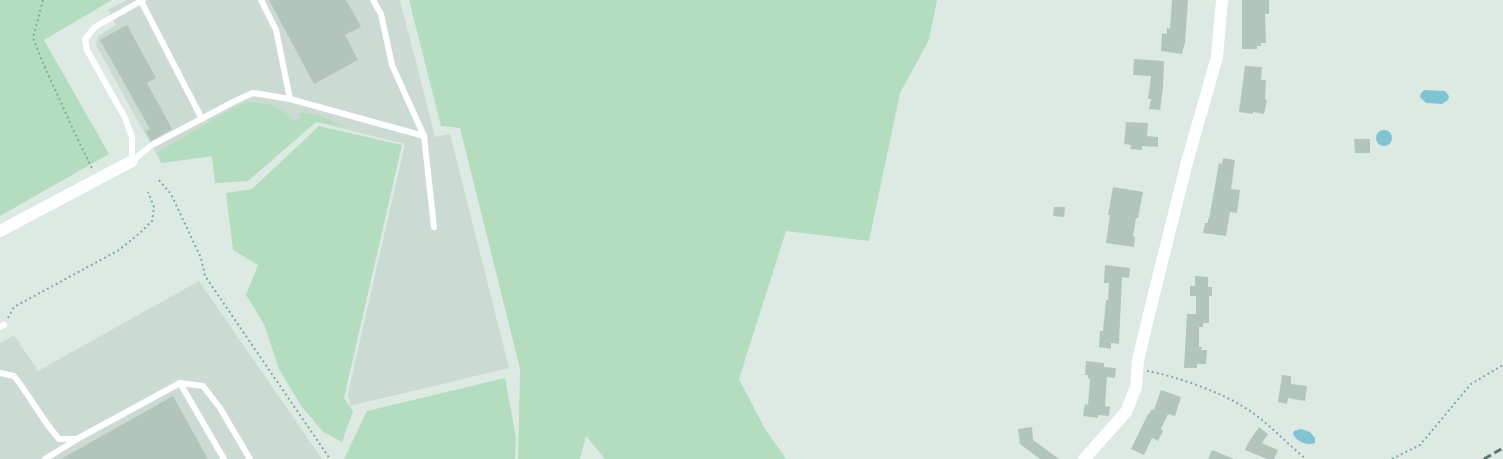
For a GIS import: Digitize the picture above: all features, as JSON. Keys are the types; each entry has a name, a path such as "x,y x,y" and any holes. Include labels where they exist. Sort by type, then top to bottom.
{"street":[{"path":"1084,459 1126,412 1136,387 1138,360 1151,306 1187,162 1217,57 1222,0"},
{"path":"0,231 132,161"}],"lane":[{"path":"132,161 132,138 125,118 87,50 84,39 95,27 142,0 202,119"},
{"path":"261,0 276,30 290,99"},
{"path":"373,0 381,14 392,64 424,136 434,227"},
{"path":"132,161 152,146 253,93 290,99 424,136"},
{"path":"0,373 14,376 25,390 50,430 59,439 77,439"},
{"path":"180,383 224,459"},
{"path":"45,459 77,439 180,383 203,386 220,408 250,459"}],"path":[{"path":"43,0 33,38 80,144 98,178"},
{"path":"159,180 171,194 201,258 205,276 330,459"},
{"path":"2,326 14,307 119,250 140,233 152,221 154,207 148,192"},
{"path":"1392,459 1420,446 1471,384 1503,365"},
{"path":"1137,371 1163,374 1221,395 1243,406 1269,426 1306,459"},
{"path":"1299,453 1302,459"}],"shaded area":[{"path":"127,0 400,0 435,137 450,134 509,368 350,406 348,393 405,144 316,122 248,181 215,183 212,156 161,163 96,45 98,36 116,25 108,10"},
{"path":"199,281 322,459 0,459 0,343 14,335 38,371"}],"green space":[{"path":"0,0 112,0 44,40 109,154 0,216"},
{"path":"409,0 937,0 929,40 900,93 869,241 786,231 739,379 764,427 786,459 605,459 586,436 580,459 518,459 520,369 460,128 441,126"},
{"path":"249,102 275,106 296,122 301,117 298,114 309,113 346,127 316,122 248,181 215,183 212,156 161,163 158,152 235,107"},
{"path":"319,126 402,145 344,398 353,411 342,442 323,432 302,407 279,369 264,324 246,295 258,265 233,250 226,193 252,189"},
{"path":"505,378 516,438 515,459 344,459 367,411"}],"water":[{"path":"1424,90 1445,91 1449,96 1448,100 1442,104 1426,103 1420,97"},
{"path":"1384,130 1390,132 1392,138 1390,144 1384,146 1378,144 1376,138 1378,132"},
{"path":"1301,429 1310,432 1315,438 1315,443 1306,444 1295,437 1293,434 1294,431"}],"building":[{"path":"269,0 346,0 361,27 345,35 358,60 314,84"},
{"path":"1172,0 1188,0 1185,42 1182,54 1161,51 1162,33 1167,34 1167,28 1170,29"},
{"path":"1242,0 1269,0 1269,14 1265,14 1266,43 1261,43 1261,46 1257,46 1257,49 1242,49"},
{"path":"127,25 156,78 147,83 172,129 151,141 146,131 150,129 100,40"},
{"path":"1134,59 1164,61 1163,88 1160,110 1149,109 1151,99 1148,99 1151,76 1133,75"},
{"path":"1245,66 1262,67 1261,80 1266,80 1265,99 1267,100 1264,114 1239,112"},
{"path":"1126,122 1148,123 1147,136 1158,137 1158,147 1142,146 1142,150 1130,149 1131,145 1124,144"},
{"path":"1354,139 1370,139 1370,153 1355,153"},
{"path":"1223,158 1235,160 1231,189 1240,190 1237,213 1230,212 1226,236 1203,233 1205,223 1208,223 1208,218 1209,219 1219,163 1222,164"},
{"path":"1113,187 1143,192 1133,236 1135,237 1134,247 1106,243 1110,215 1108,215"},
{"path":"1054,207 1065,207 1064,217 1053,216"},
{"path":"1105,265 1130,268 1129,278 1122,277 1119,344 1111,343 1111,349 1099,347 1100,331 1103,331 1106,300 1108,300 1109,283 1104,283"},
{"path":"1195,276 1208,277 1208,287 1212,287 1212,296 1209,296 1209,323 1203,323 1203,327 1199,327 1199,347 1202,347 1201,350 1207,350 1206,364 1197,364 1197,368 1184,368 1187,314 1196,314 1196,296 1190,296 1190,286 1195,286"},
{"path":"1086,361 1104,363 1104,367 1116,368 1115,378 1107,377 1105,406 1110,407 1109,416 1098,415 1098,418 1083,416 1085,404 1088,405 1090,379 1088,378 1088,375 1085,375"},
{"path":"1282,375 1291,376 1291,384 1307,386 1305,401 1288,398 1287,404 1278,402"},
{"path":"1161,390 1181,397 1175,416 1168,414 1161,429 1163,431 1158,441 1152,438 1144,455 1131,449 1148,414 1152,409 1154,410"},
{"path":"173,396 208,459 61,459"},
{"path":"1032,427 1033,440 1059,459 1040,459 1020,444 1018,429"},
{"path":"1259,427 1268,434 1262,443 1278,450 1274,459 1267,459 1245,450"},
{"path":"1212,450 1234,459 1208,459"}],"railway":[{"path":"1484,459 1503,448"}]}
